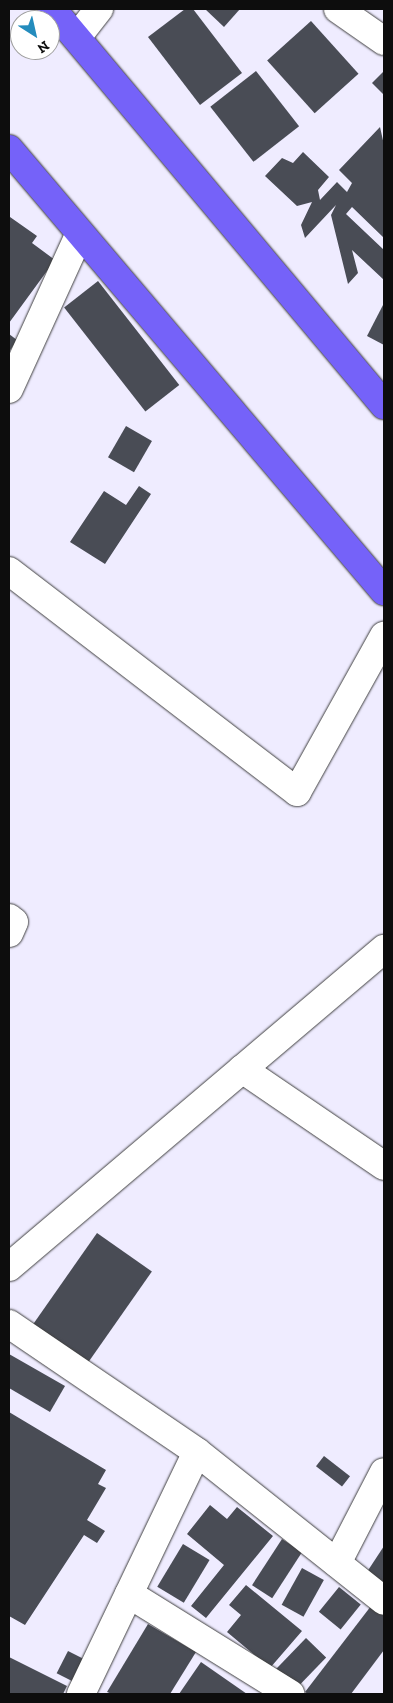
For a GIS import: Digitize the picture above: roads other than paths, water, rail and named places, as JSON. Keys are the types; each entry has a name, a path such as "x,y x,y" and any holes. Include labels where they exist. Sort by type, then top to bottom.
{"main road":[{"path":"52,9 384,405"},
{"path":"9,149 384,591"}],"street":[{"path":"76,37 100,9"},
{"path":"338,9 384,41"},
{"path":"9,389 80,233"},
{"path":"9,571 297,792 384,636"},
{"path":"9,918 14,922 9,933"},
{"path":"9,1267 384,949"},
{"path":"242,1069 384,1166"},
{"path":"9,1324 197,1452 384,1601"},
{"path":"81,1694 197,1452"},
{"path":"337,1563 384,1472"},
{"path":"129,1594 290,1694"}]}
